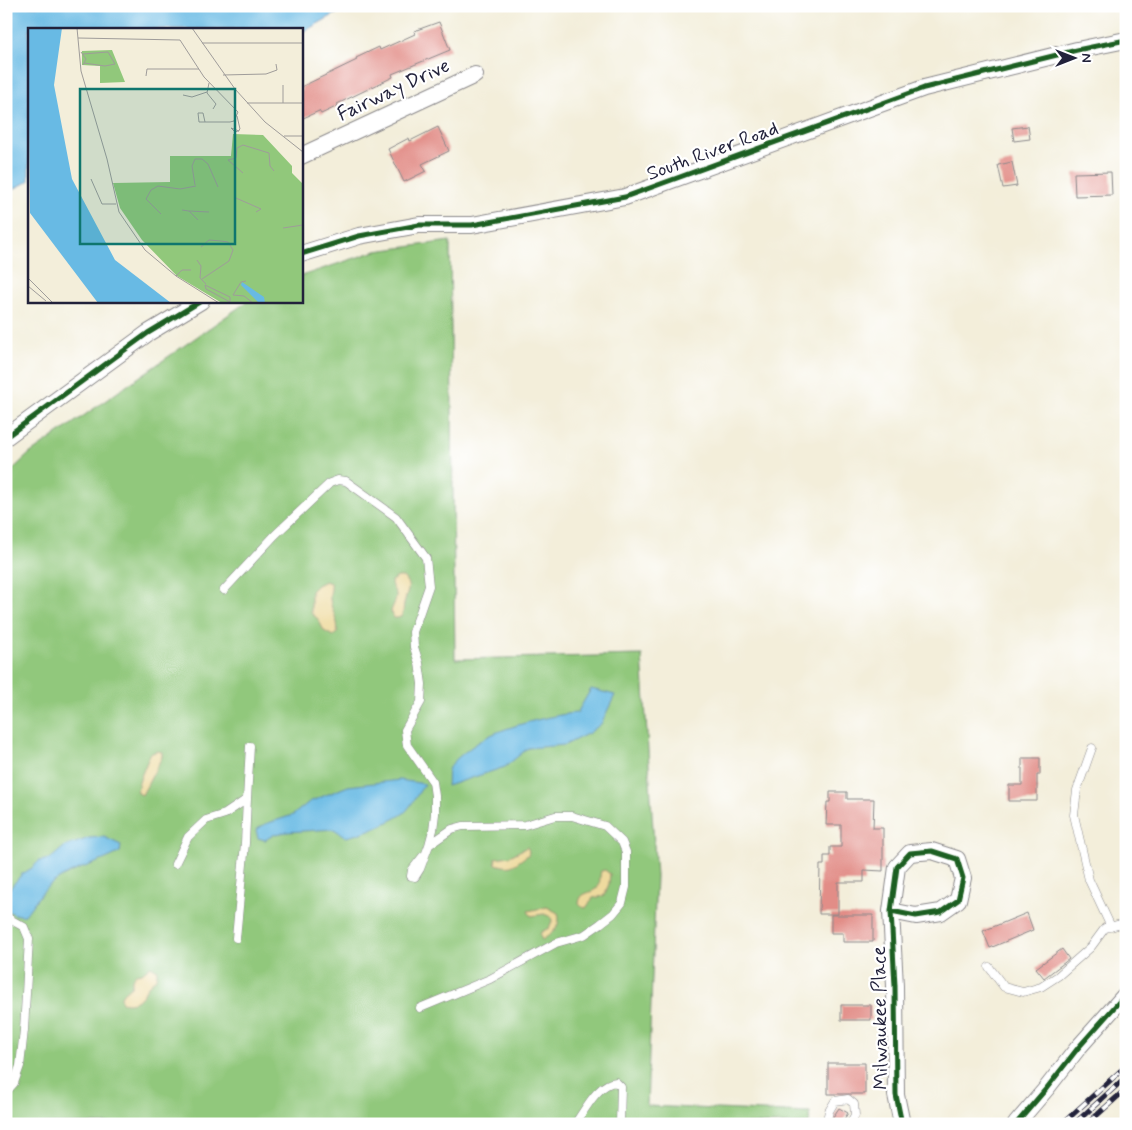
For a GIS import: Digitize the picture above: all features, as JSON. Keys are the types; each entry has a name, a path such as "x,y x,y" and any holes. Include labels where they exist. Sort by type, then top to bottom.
{"street":[{"name":"South River Road","path":"302,254 359,236 410,227 472,225 625,197 924,88 1077,50 1126,40"},
{"name":"Fairway Drive","path":"302,156 475,75"},
{"path":"6,437 148,333 199,302"},
{"path":"932,851 956,859 963,878 958,900 941,912 916,916 891,911 897,867 910,853 932,851"},
{"name":"Milwaukee Place","path":"891,911 895,986 896,1095 902,1124"},
{"path":"1016,1124 1046,1090 1078,1048 1126,994"}],"lane":[{"path":"224,590 274,535 330,483 338,480 346,481 396,517 426,558 429,579 429,586 413,632 422,684 421,702 405,730 407,745 433,782 435,796 433,830 423,856"},
{"path":"236,938 246,843 250,746"},
{"path":"1092,748 1078,790 1074,815 1089,880 1111,927"},
{"path":"175,864 188,838 206,820 225,814 247,799"},
{"path":"420,1008 490,979 556,943 584,935 613,914 622,903 626,888 626,852 622,842 605,826 572,816 555,816 525,825 463,826 452,829 428,845"},
{"path":"6,916 24,927 29,939 20,1066 14,1083 6,1092"},
{"path":"989,967 1004,987 1023,992 1041,987 1058,976 1091,946 1105,928 1126,923"},
{"path":"575,1124 602,1086 609,1082 616,1082 621,1087 620,1124"},
{"path":"826,1124 829,1111 836,1101 848,1099 854,1104 855,1116 850,1124"}],"green space":[{"path":"450,241 455,659 642,655 656,876 647,1106 810,1113 809,1124 6,1124 6,476 29,454 247,302 302,302 302,276 376,251"}],"sand":[{"path":"398,577 403,577 408,584 408,590 402,616 393,618 391,612 396,594 391,581"},
{"path":"325,581 331,585 330,597 338,629 337,633 333,636 324,631 318,619 311,613 311,591"},
{"path":"157,751 162,752 162,757 142,795 138,793 140,780 150,754"},
{"path":"527,847 528,855 513,865 496,864 495,858 510,856"},
{"path":"605,870 610,874 609,884 604,896 593,898 586,908 582,907 579,904 581,897 597,888 601,871"},
{"path":"547,907 558,913 559,922 553,932 542,940 541,932 549,928 552,921 551,917 544,914 531,916 528,911"},
{"path":"151,966 157,970 155,980 146,988 140,999 128,1003 122,1002 120,998 132,985 132,979 136,974 142,973"}],"water":[{"path":"6,6 350,6 302,32 302,28 28,28 28,182 6,193"},
{"path":"591,689 615,695 601,724 589,733 565,745 528,748 505,767 447,786 448,770 451,765 475,744 493,734 512,727 546,718 577,713"},
{"path":"400,780 425,784 403,814 379,826 346,837 334,829 287,832 275,834 265,840 258,838 256,830 265,824 293,815 309,802 348,786"},
{"path":"104,837 121,845 120,852 70,873 54,882 42,893 25,915 15,914 6,909 6,893 22,874 39,861 50,859 64,847 89,838"}],"building":[{"path":"439,22 450,50 392,74 393,77 337,104 338,106 321,114 319,111 302,119 302,87 357,60 356,58 379,47 380,50 415,34 414,31"},
{"path":"1028,126 1030,139 1014,141 1012,128"},
{"path":"438,127 449,151 422,164 426,171 404,182 388,149 409,138 410,141"},
{"path":"1012,162 1017,186 1003,188 998,165"},
{"path":"1111,172 1112,195 1075,196 1074,173"},
{"path":"1022,758 1040,758 1040,775 1037,775 1037,801 1009,801 1009,785 1022,785"},
{"path":"830,792 847,792 847,799 874,799 873,828 883,828 883,871 864,870 864,882 838,882 838,914 819,914 820,865 824,865 824,856 830,856 830,847 841,847 841,825 826,825 827,802 830,802"},
{"path":"1027,913 1033,930 990,948 983,931"},
{"path":"831,915 873,915 873,942 843,942 843,933 831,933"},
{"path":"1062,949 1069,959 1044,978 1036,968"},
{"path":"841,1005 871,1005 871,1020 841,1020"},
{"path":"828,1063 865,1063 865,1094 828,1094"},
{"path":"839,1108 848,1113 841,1124 832,1124 833,1117"}],"railway":[{"path":"1062,1124 1126,1066"},
{"path":"1074,1124 1126,1077"},
{"path":"1087,1124 1126,1089"}],"cycle path":[{"path":"302,254 359,236 419,225 472,225 625,197 924,88 1077,50 1126,40"},
{"path":"6,437 148,333 199,302"},
{"path":"891,911 916,916 941,912 958,900 963,878 957,859 932,851 910,853 897,867 891,911 895,986 896,1095 902,1124"},
{"path":"1016,1124 1078,1048 1126,994"}]}
